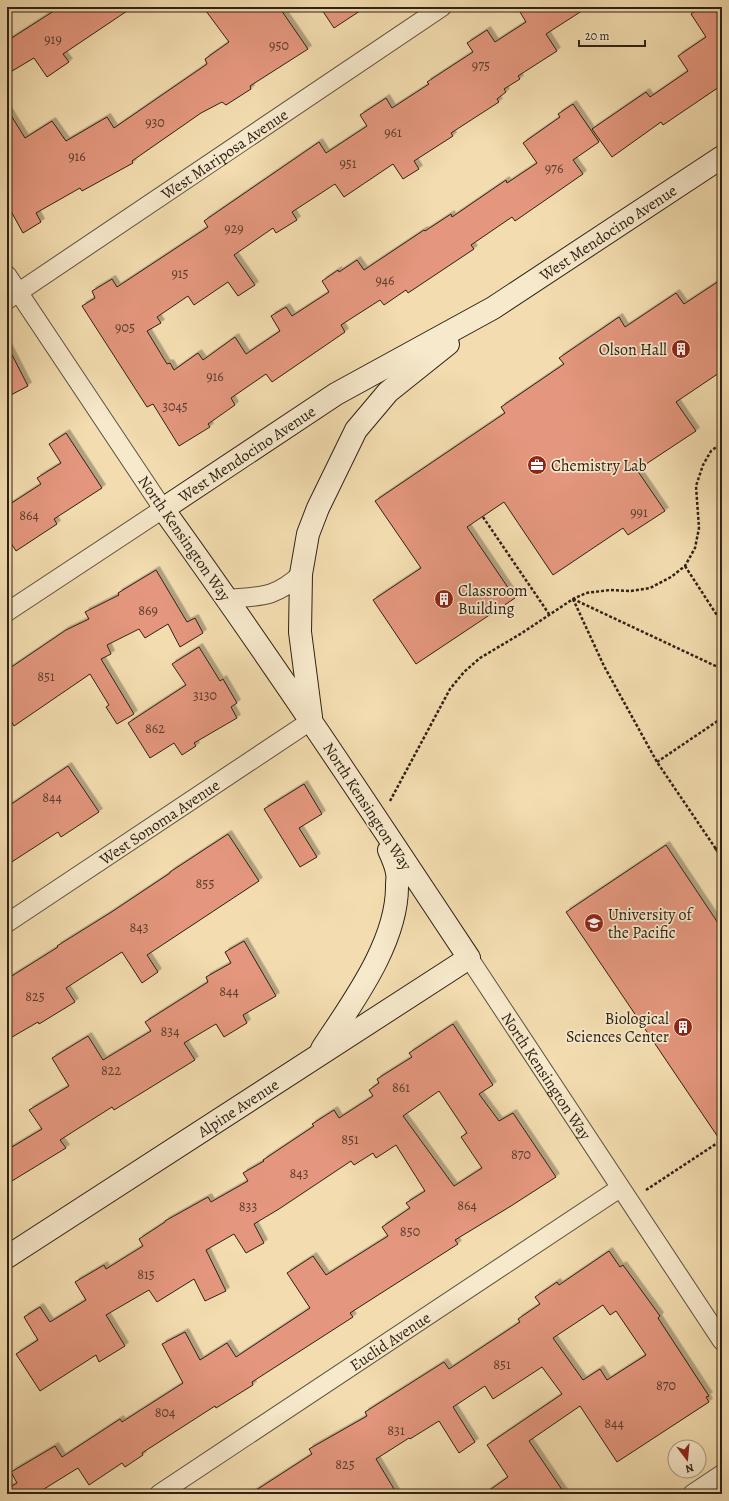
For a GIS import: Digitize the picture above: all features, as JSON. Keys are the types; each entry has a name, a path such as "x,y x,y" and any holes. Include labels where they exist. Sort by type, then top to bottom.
{"street":[{"name":"West Mariposa Avenue","path":"13,296 442,7"},
{"name":"West Mendocino Avenue","path":"7,612 336,394 493,308 722,157"},
{"name":"North Kensington Way","path":"7,276 13,296 312,720 722,1341"},
{"name":"West Mendocino Avenue","path":"312,720 300,632 301,574 308,534 318,508 356,430 388,392 493,308"},
{"path":"228,599 266,596 281,590 301,574"},
{"name":"West Sonoma Avenue","path":"7,923 312,720"},
{"path":"317,1056 361,988 382,949 394,916 398,892 397,873 379,822"},
{"name":"Alpine Avenue","path":"7,1257 469,958"},
{"name":"Euclid Avenue","path":"159,1494 624,1194"},
{"path":"692,1494 722,1474"}],"path":[{"path":"379,822 450,689 464,672 480,658 522,633 572,598 586,593 610,590 631,591 650,588 671,577 685,566 695,548 699,528 696,486 703,465 711,451 722,443"},
{"path":"483,517 549,614"},
{"path":"685,566 722,623"},
{"path":"572,598 722,669"},
{"path":"572,598 604,666 656,762 715,850 722,858"},
{"path":"656,762 722,718"},
{"path":"715,850 722,844"},
{"path":"624,1194 722,1140"}],"building":[{"path":"60,7 133,7 63,54 69,62 47,77 34,58 7,74 7,41"},
{"path":"203,7 279,7 308,49 250,86 251,89 226,105 222,102 201,113 132,161 133,163 82,191 80,188 36,213 41,222 23,233 7,204 7,109 25,138 52,121 66,141 107,117 114,128 207,64 205,59 229,42"},
{"path":"320,7 366,7 334,28"},
{"path":"517,7 588,7 546,34 557,51 518,76 520,79 504,89 506,92 497,99 499,102 451,133 453,136 414,161 419,169 403,179 393,164 344,197 335,184 292,212 297,220 276,233 273,228 234,255 255,285 238,296 228,282 194,305 188,296 157,317 161,323 147,331 167,364 170,363 174,370 198,353 203,360 235,337 246,354 280,331 271,316 286,307 292,316 329,292 322,281 338,270 339,272 357,260 364,270 424,230 425,231 451,214 452,217 506,180 507,183 537,163 523,143 560,117 558,114 573,104 599,142 573,160 583,174 515,221 512,217 471,245 474,249 408,293 406,290 384,305 380,300 341,325 345,332 272,382 266,374 231,398 235,405 208,424 210,427 179,446 153,404 147,407 82,306 95,298 92,291 112,279 117,287 208,227 204,221 319,142 326,153 367,126 360,115 386,98 392,108 429,84 427,82 473,52 467,43 487,30 495,42 526,22"},
{"path":"701,7 713,7 722,20 722,85 663,125 661,122 612,157 592,129 646,92 650,97 688,71 678,56 706,37 691,14"},
{"name":"Chemistry Lab","path":"722,279 722,371 676,402 696,431 637,470 665,511 628,535 623,528 553,575 504,502 467,527 515,598 416,664 373,600 421,568 375,501 505,413 501,407 564,364 559,358 619,317 625,327 676,293 684,304"},
{"path":"7,345 28,386 7,397"},
{"path":"66,433 102,488 54,519 57,524 16,551 7,537 7,506 41,484 37,478 61,463 49,444"},
{"path":"156,570 187,622 195,618 203,633 180,647 168,624 145,638 139,629 107,645 111,654 101,659 134,714 117,724 106,707 109,705 90,674 14,726 7,714 7,670 66,630 89,619 85,612 119,595 118,593"},
{"path":"199,647 220,681 223,679 237,703 231,707 237,718 194,743 196,746 182,755 174,743 150,758 128,723 186,685 172,664"},
{"path":"68,766 99,812 61,837 58,832 7,865 7,807"},
{"path":"304,784 322,814 299,828 317,857 300,867 264,809"},
{"path":"228,834 259,881 147,955 158,972 142,983 122,952 66,988 75,1002 39,1024 38,1022 7,1040 7,979 110,913"},
{"name":"Biological Sciences Center","path":"666,845 722,929 722,1143 566,912"},
{"path":"244,941 276,996 243,1015 247,1023 224,1037 216,1024 184,1043 195,1060 114,1110 112,1107 60,1140 66,1148 7,1184 7,1150 42,1129 29,1110 69,1086 52,1058 88,1036 103,1060 151,1031 145,1022 208,982 206,977 231,963 225,952"},
{"path":"453,1024 493,1085 479,1094 499,1121 513,1113 556,1177 455,1240 458,1244 350,1313 353,1317 252,1382 253,1385 216,1408 215,1406 142,1453 143,1455 125,1467 122,1463 89,1485 78,1468 36,1494 7,1494 7,1489 17,1483 11,1472 55,1446 62,1457 120,1419 122,1422 183,1383 162,1344 185,1332 200,1360 227,1343 236,1357 310,1308 287,1273 313,1256 326,1275 388,1236 382,1227 410,1208 406,1203 425,1191 396,1145 376,1158 373,1153 354,1165 351,1161 254,1224 264,1243 246,1253 234,1234 206,1250 226,1291 205,1301 194,1279 157,1302 149,1290 106,1315 125,1346 99,1362 96,1355 40,1391 16,1354 38,1340 24,1317 40,1307 50,1322 86,1300 75,1282 104,1265 106,1269 143,1246 139,1239 165,1221 208,1197 211,1202 248,1181 243,1173 264,1161 263,1160 314,1126 312,1124 334,1110 339,1118 373,1096 369,1090 379,1083 377,1079 412,1057 409,1053","holes":["439,1091 467,1133 461,1137 482,1168 454,1186 403,1116"]},
{"path":"609,1251 620,1267 623,1265 660,1316 658,1318 709,1396 706,1397 709,1402 617,1462 580,1406 529,1441 565,1494 484,1494 508,1477 487,1445 562,1394 542,1367 493,1399 485,1386 453,1407 475,1442 459,1453 439,1421 376,1459 397,1494 250,1494 312,1454 309,1449 367,1416 365,1412 444,1362 449,1369 520,1322 518,1319 540,1304 535,1297 557,1282 559,1285","holes":["603,1305 610,1315 616,1311 646,1355 607,1380 600,1369 583,1380 553,1338"]}],"place":[{"name":"Olson Hall","path":"681,349"},
{"name":"Chemistry Lab","path":"537,465"},
{"name":"Classroom Building","path":"444,599"},
{"name":"University of the Pacific","path":"594,923"},
{"name":"Biological Sciences Center","path":"683,1027"}]}
